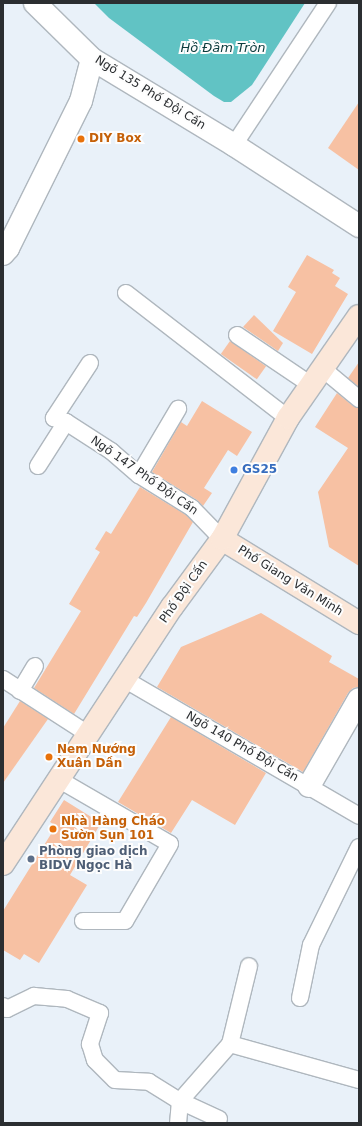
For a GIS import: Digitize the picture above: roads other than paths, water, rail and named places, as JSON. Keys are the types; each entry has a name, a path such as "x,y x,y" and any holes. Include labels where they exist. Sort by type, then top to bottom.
{"street":[{"name":"Ngõ 135 Phố Đội Cấn","path":"35,3 92,59 234,145 359,226"},
{"path":"3,254 8,248 81,101 92,59"},
{"name":"Phố Đội Cấn","path":"3,864 172,607 222,538 288,418 359,316"},
{"name":"Phố Giang Văn Minh","path":"222,538 359,623"},
{"path":"309,786 359,699"}],"lane":[{"path":"234,145 328,3"},
{"path":"126,293 288,418"},
{"path":"237,335 359,398"},
{"name":"Ngõ 147 Phố Đội Cấn","path":"90,363 54,418 66,422 111,452 139,475 192,508 222,538"},
{"path":"139,475 178,409"},
{"path":"38,466 66,422"},
{"path":"20,691 35,666"},
{"path":"3,679 88,734"},
{"name":"Ngõ 140 Phố Đội Cấn","path":"124,679 359,816"},
{"path":"58,779 170,844 125,921 83,921"},
{"path":"300,998 311,945 359,847"},
{"path":"178,1123 180,1101 230,1044 250,966"},
{"path":"3,1006 7,1009 34,996 67,999 100,1013 90,1044 95,1060 115,1080 149,1082 180,1101 219,1119"},
{"path":"230,1044 359,1080"}],"water":[{"name":"Hồ Đầm Tròn","path":"94,3 305,3 252,85 231,102 224,102 109,18"}],"place":[{"name":"DIY Box","path":"81,139"},
{"name":"GS25","path":"234,470"},
{"name":"Nem Nướng Xuân Dần","path":"49,757"},
{"name":"Nhà Hàng Cháo Sườn Sụn 101","path":"53,829"},
{"name":"Phòng giao dịch BIDV Ngọc Hà","path":"31,859"}]}
